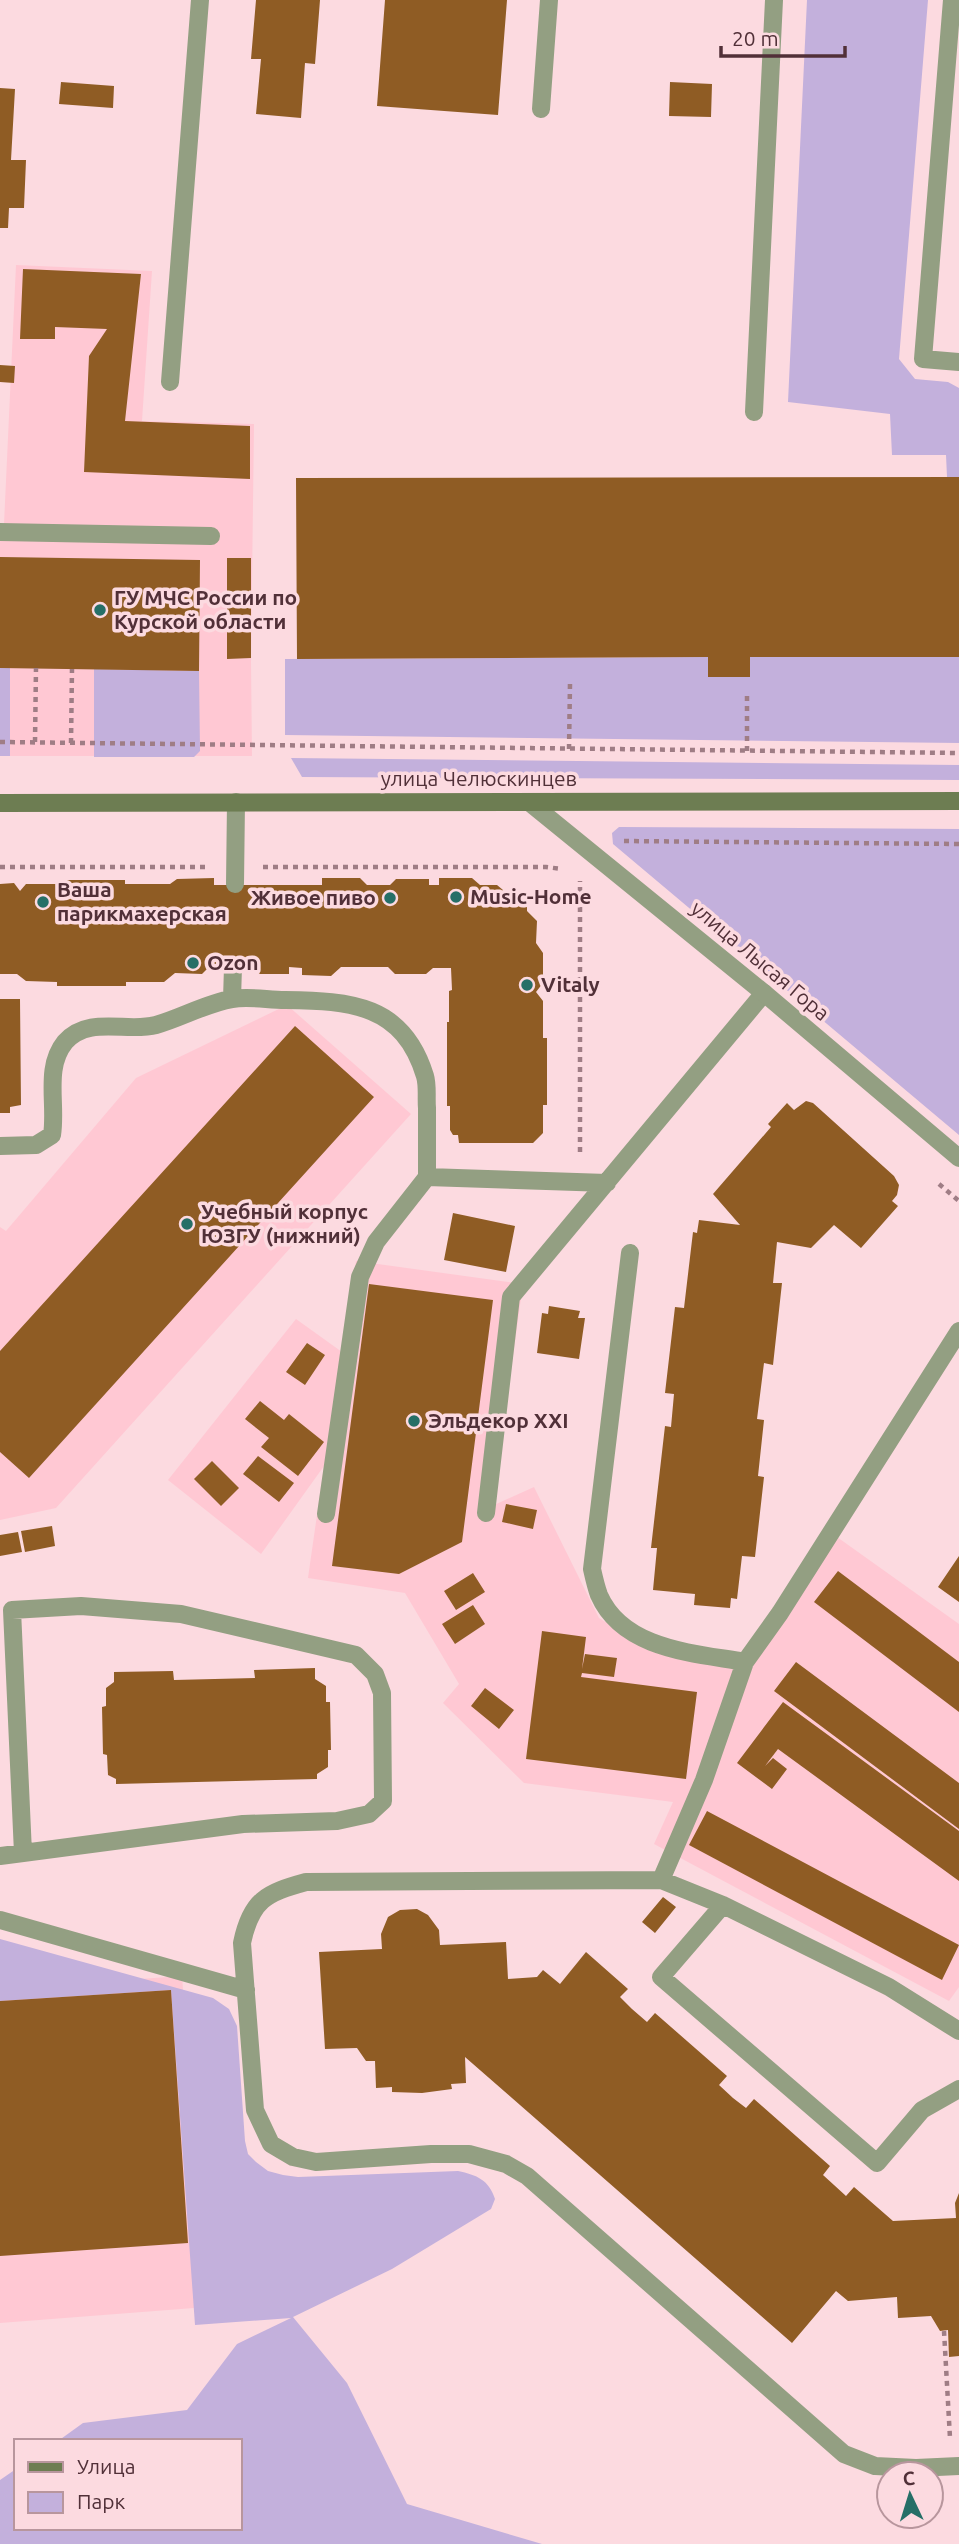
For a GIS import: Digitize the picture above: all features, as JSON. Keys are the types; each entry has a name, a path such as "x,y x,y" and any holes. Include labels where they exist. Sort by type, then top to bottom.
{"street":[{"path":"170,382 200,0"},
{"path":"541,109 549,0"},
{"path":"754,412 774,0"},
{"path":"952,0 923,359 959,362"},
{"path":"0,532 211,536"},
{"name":"улица Челюскинцев","path":"0,803 959,801"},
{"path":"235,876 236,802"},
{"name":"улица Лысая Гора","path":"529,802 764,993 959,1158"},
{"path":"232,999 233,967"},
{"path":"486,1513 511,1297 764,993"},
{"path":"0,1146 36,1145 52,1135 53,1072 56,1055 68,1039 86,1028 110,1025 153,1026 232,999 335,1001 377,1012 397,1026 415,1049 426,1080 427,1177 376,1242 360,1277 326,1514"},
{"path":"427,1177 607,1183"},
{"path":"630,1253 592,1569 599,1595 610,1613 632,1632 661,1647 745,1662"},
{"path":"660,1880 704,1780 745,1662 780,1613 959,1331"},
{"path":"0,1856 23,1853 243,1824 337,1821 369,1814 383,1801 383,1693 375,1674 356,1655 181,1614 81,1606 12,1610 23,1853"},
{"path":"956,2466 875,2466 844,2454 527,2176 506,2164 470,2154 316,2162 293,2157 271,2144 262,2130 255,2110 242,1943 247,1920 258,1904 278,1890 306,1882 660,1880 723,1905 889,1987 959,2031"},
{"path":"723,1905 661,1977 877,2163 922,2110 959,2090"},
{"path":"0,1920 246,1990"}],"path":[{"path":"35,742 36,668"},
{"path":"71,743 72,669"},
{"path":"569,749 570,683"},
{"path":"747,692 747,751"},
{"path":"0,742 959,753"},
{"path":"546,867 593,840 959,844"},
{"path":"0,867 235,876 546,867 568,870"},
{"path":"574,875 591,889"},
{"path":"580,880 580,1182"},
{"path":"938,1183 959,1201"},
{"path":"944,2331 956,2466"}],"shaded area":[{"path":"16,265 152,271 142,421 254,424 252,756 0,756 0,524 4,524"},
{"path":"287,1005 411,1114 56,1508 0,1520 0,1227 6,1231 136,1078"},
{"path":"356,1261 523,1284 492,1506 534,1487 599,1618 656,1653 747,1668 837,1537 959,1624 959,1987 949,2001 654,1844 673,1802 524,1783 443,1703 459,1684 405,1593 308,1578 324,1466 261,1554 168,1480 296,1319 342,1352"},
{"path":"182,1976 207,2307 0,2323 0,1989"}],"green space":[{"path":"807,0 928,0 899,359 915,379 948,382 959,388 959,477 947,477 946,455 892,455 890,414 788,402"},
{"path":"708,657 709,677 750,677 750,657 959,657 959,743 285,735 285,659"},
{"path":"0,668 10,668 10,756 0,756"},
{"path":"94,669 199,671 200,751 194,757 94,757"},
{"path":"291,758 959,765 959,780 302,777"},
{"path":"619,827 959,829 959,1135 613,844 612,833"},
{"path":"0,1939 213,1998 229,2009 237,2026 245,2141 248,2154 268,2171 298,2177 458,2171 486,2183 495,2199 491,2209 392,2269 293,2317 347,2383 407,2504 542,2544 0,2544 0,2480 14,2470 14,2530 242,2530 242,2439 61,2439 83,2423 187,2410 237,2344 291,2318 195,2325 171,1990 0,2001"}],"building":[{"path":"256,0 320,0 315,64 305,63 301,118 256,114 261,59 251,59"},
{"path":"385,0 507,0 498,115 377,106"},
{"path":"61,82 114,86 113,108 59,104"},
{"path":"670,82 712,84 711,117 669,116"},
{"path":"0,88 15,89 11,160 26,160 24,208 9,208 8,228 0,228"},
{"path":"23,269 141,274 125,421 250,426 250,479 84,472 89,356 107,329 55,327 55,339 20,339"},
{"path":"0,365 15,366 14,383 0,382"},
{"path":"959,477 959,657 750,657 750,677 708,677 708,657 297,659 296,478"},
{"name":"ГУ МЧС России по Курской области","path":"0,557 200,560 199,671 0,668"},
{"path":"227,558 251,558 251,658 227,659"},
{"path":"214,878 214,885 322,885 322,878 360,878 367,885 390,885 396,879 429,879 429,885 439,885 439,878 472,878 480,885 497,885 509,895 518,894 527,903 527,911 537,921 536,943 543,953 543,983 536,992 543,1001 543,1038 547,1038 547,1105 543,1105 543,1133 533,1143 459,1143 458,1135 453,1135 450,1130 450,1106 447,1106 447,1022 449,991 452,990 451,968 433,968 426,974 395,974 388,967 341,967 331,976 302,975 302,968 289,967 289,974 260,974 251,967 210,966 202,974 175,973 164,982 126,982 126,986 57,986 57,982 26,981 17,974 0,974 0,884 14,883 20,891 26,884 59,884 59,880 125,880 125,884 170,884 177,879"},
{"path":"0,999 20,999 21,1105 10,1107 10,1113 0,1113"},
{"name":"Учебный корпус ЮЗГУ (нижний)","path":"295,1026 374,1097 29,1478 0,1452 0,1351"},
{"path":"806,1101 813,1103 894,1176 899,1185 897,1195 892,1201 898,1206 861,1248 834,1225 811,1248 777,1242 773,1283 782,1283 773,1365 764,1363 757,1419 764,1420 758,1476 764,1477 755,1557 742,1556 737,1599 731,1598 730,1608 694,1605 695,1594 653,1590 657,1548 651,1548 665,1426 671,1427 674,1394 665,1393 675,1307 684,1308 693,1232 697,1233 699,1220 740,1225 713,1194 771,1127 768,1124 787,1103 794,1110"},
{"path":"453,1213 515,1226 506,1272 444,1260"},
{"name":"Эльдекор XXI","path":"369,1284 493,1300 462,1542 399,1574 332,1566"},
{"path":"549,1306 580,1311 578,1318 585,1318 579,1359 537,1353 542,1313 548,1314"},
{"path":"307,1343 325,1355 305,1385 286,1372"},
{"path":"260,1401 284,1420 289,1414 324,1442 298,1476 261,1447 269,1438 245,1419"},
{"path":"258,1456 294,1483 279,1502 243,1474"},
{"path":"212,1461 239,1488 221,1506 194,1479"},
{"path":"506,1504 537,1510 533,1529 502,1522"},
{"path":"52,1526 55,1546 25,1552 21,1531"},
{"path":"18,1532 22,1552 0,1556 0,1535"},
{"path":"959,1556 959,1602 938,1587"},
{"path":"838,1571 959,1662 959,1712 814,1602"},
{"path":"473,1573 485,1592 456,1610 444,1591"},
{"path":"473,1605 485,1624 455,1644 442,1624"},
{"path":"542,1631 586,1637 582,1669 585,1654 617,1658 614,1677 582,1673 581,1677 697,1692 686,1779 526,1759"},
{"path":"796,1662 959,1783 959,1829 774,1691"},
{"path":"315,1668 315,1679 326,1686 326,1702 330,1702 331,1750 328,1750 328,1767 317,1774 317,1779 116,1784 116,1779 108,1775 107,1755 103,1754 102,1707 106,1706 106,1688 114,1682 114,1672 173,1671 174,1680 255,1678 254,1670"},
{"path":"485,1688 514,1710 499,1729 471,1706"},
{"path":"783,1702 959,1831 959,1881 778,1749 765,1766 773,1758 787,1769 772,1789 737,1763"},
{"path":"707,1811 959,1945 942,1980 689,1845"},
{"path":"663,1897 676,1907 655,1933 642,1922"},
{"path":"417,1909 428,1915 439,1930 440,1945 506,1942 508,1979 537,1977 543,1970 560,1984 586,1952 628,1989 620,1997 632,2009 647,2022 655,2013 727,2076 719,2085 733,2098 746,2108 754,2099 830,2166 823,2175 846,2196 854,2187 893,2221 956,2218 955,2203 959,2193 959,2356 949,2357 948,2330 940,2331 931,2316 898,2318 897,2297 848,2301 836,2291 792,2343 465,2057 466,2083 451,2084 452,2089 422,2093 392,2092 392,2087 376,2088 375,2061 366,2061 357,2048 325,2049 319,1952 382,1949 381,1934 388,1917 400,1910"},
{"path":"171,1990 188,2243 0,2256 0,2001"}],"place":[{"name":"ГУ МЧС России по Курской области","path":"100,610"},
{"name":"Music-Home","path":"456,897"},
{"name":"Живое пиво","path":"390,898"},
{"name":"Ваша парикмахерская","path":"43,902"},
{"name":"Ozon","path":"193,963"},
{"name":"Vitaly","path":"527,985"},
{"name":"Учебный корпус ЮЗГУ (нижний)","path":"187,1224"},
{"name":"Эльдекор XXI","path":"414,1421"}]}
